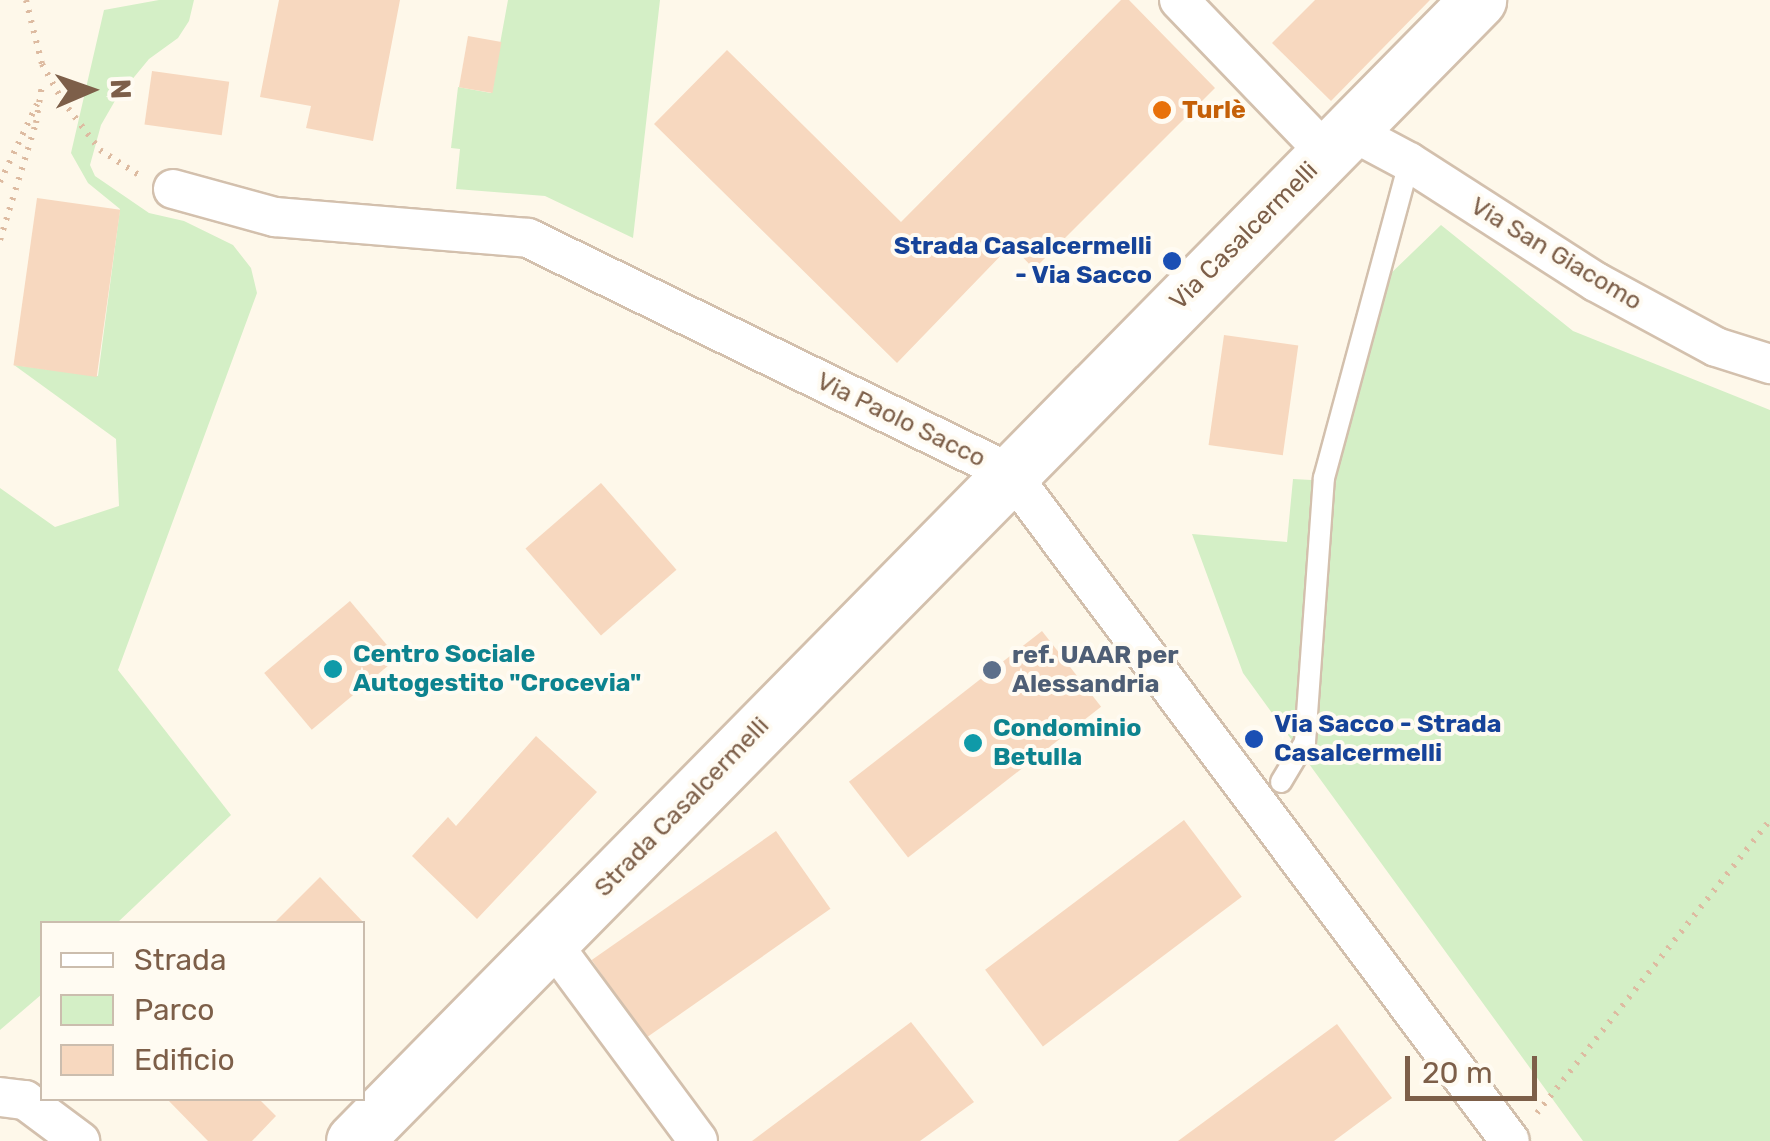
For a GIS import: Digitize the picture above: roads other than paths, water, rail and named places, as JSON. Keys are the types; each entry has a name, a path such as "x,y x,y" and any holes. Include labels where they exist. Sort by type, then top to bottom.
{"main road":[{"name":"Via Casalcermelli","path":"1010,474 1478,0"},
{"name":"Strada Casalcermelli","path":"354,1141 1010,474"}],"street":[{"name":"Via San Giacomo","path":"1179,0 1337,141 1409,162 1596,282 1716,347 1770,364"},
{"name":"Via Paolo Sacco","path":"173,189 276,217 528,238 1010,474 1521,1131"},
{"path":"550,942 698,1141"},
{"path":"0,1097 25,1100 80,1141"}],"lane":[{"path":"1281,782 1305,742 1324,478 1409,162"}],"place":[{"name":"Turlè","path":"1162,110"},
{"name":"Strada Casalcermelli - Via Sacco","path":"1172,261"},
{"name":"Centro Sociale Autogestito \"Crocevia\"","path":"333,669"},
{"name":"ref. UAAR per Alessandria","path":"992,670"},
{"name":"Via Sacco - Strada Casalcermelli","path":"1254,739"},
{"name":"Condominio Betulla","path":"973,743"}]}
